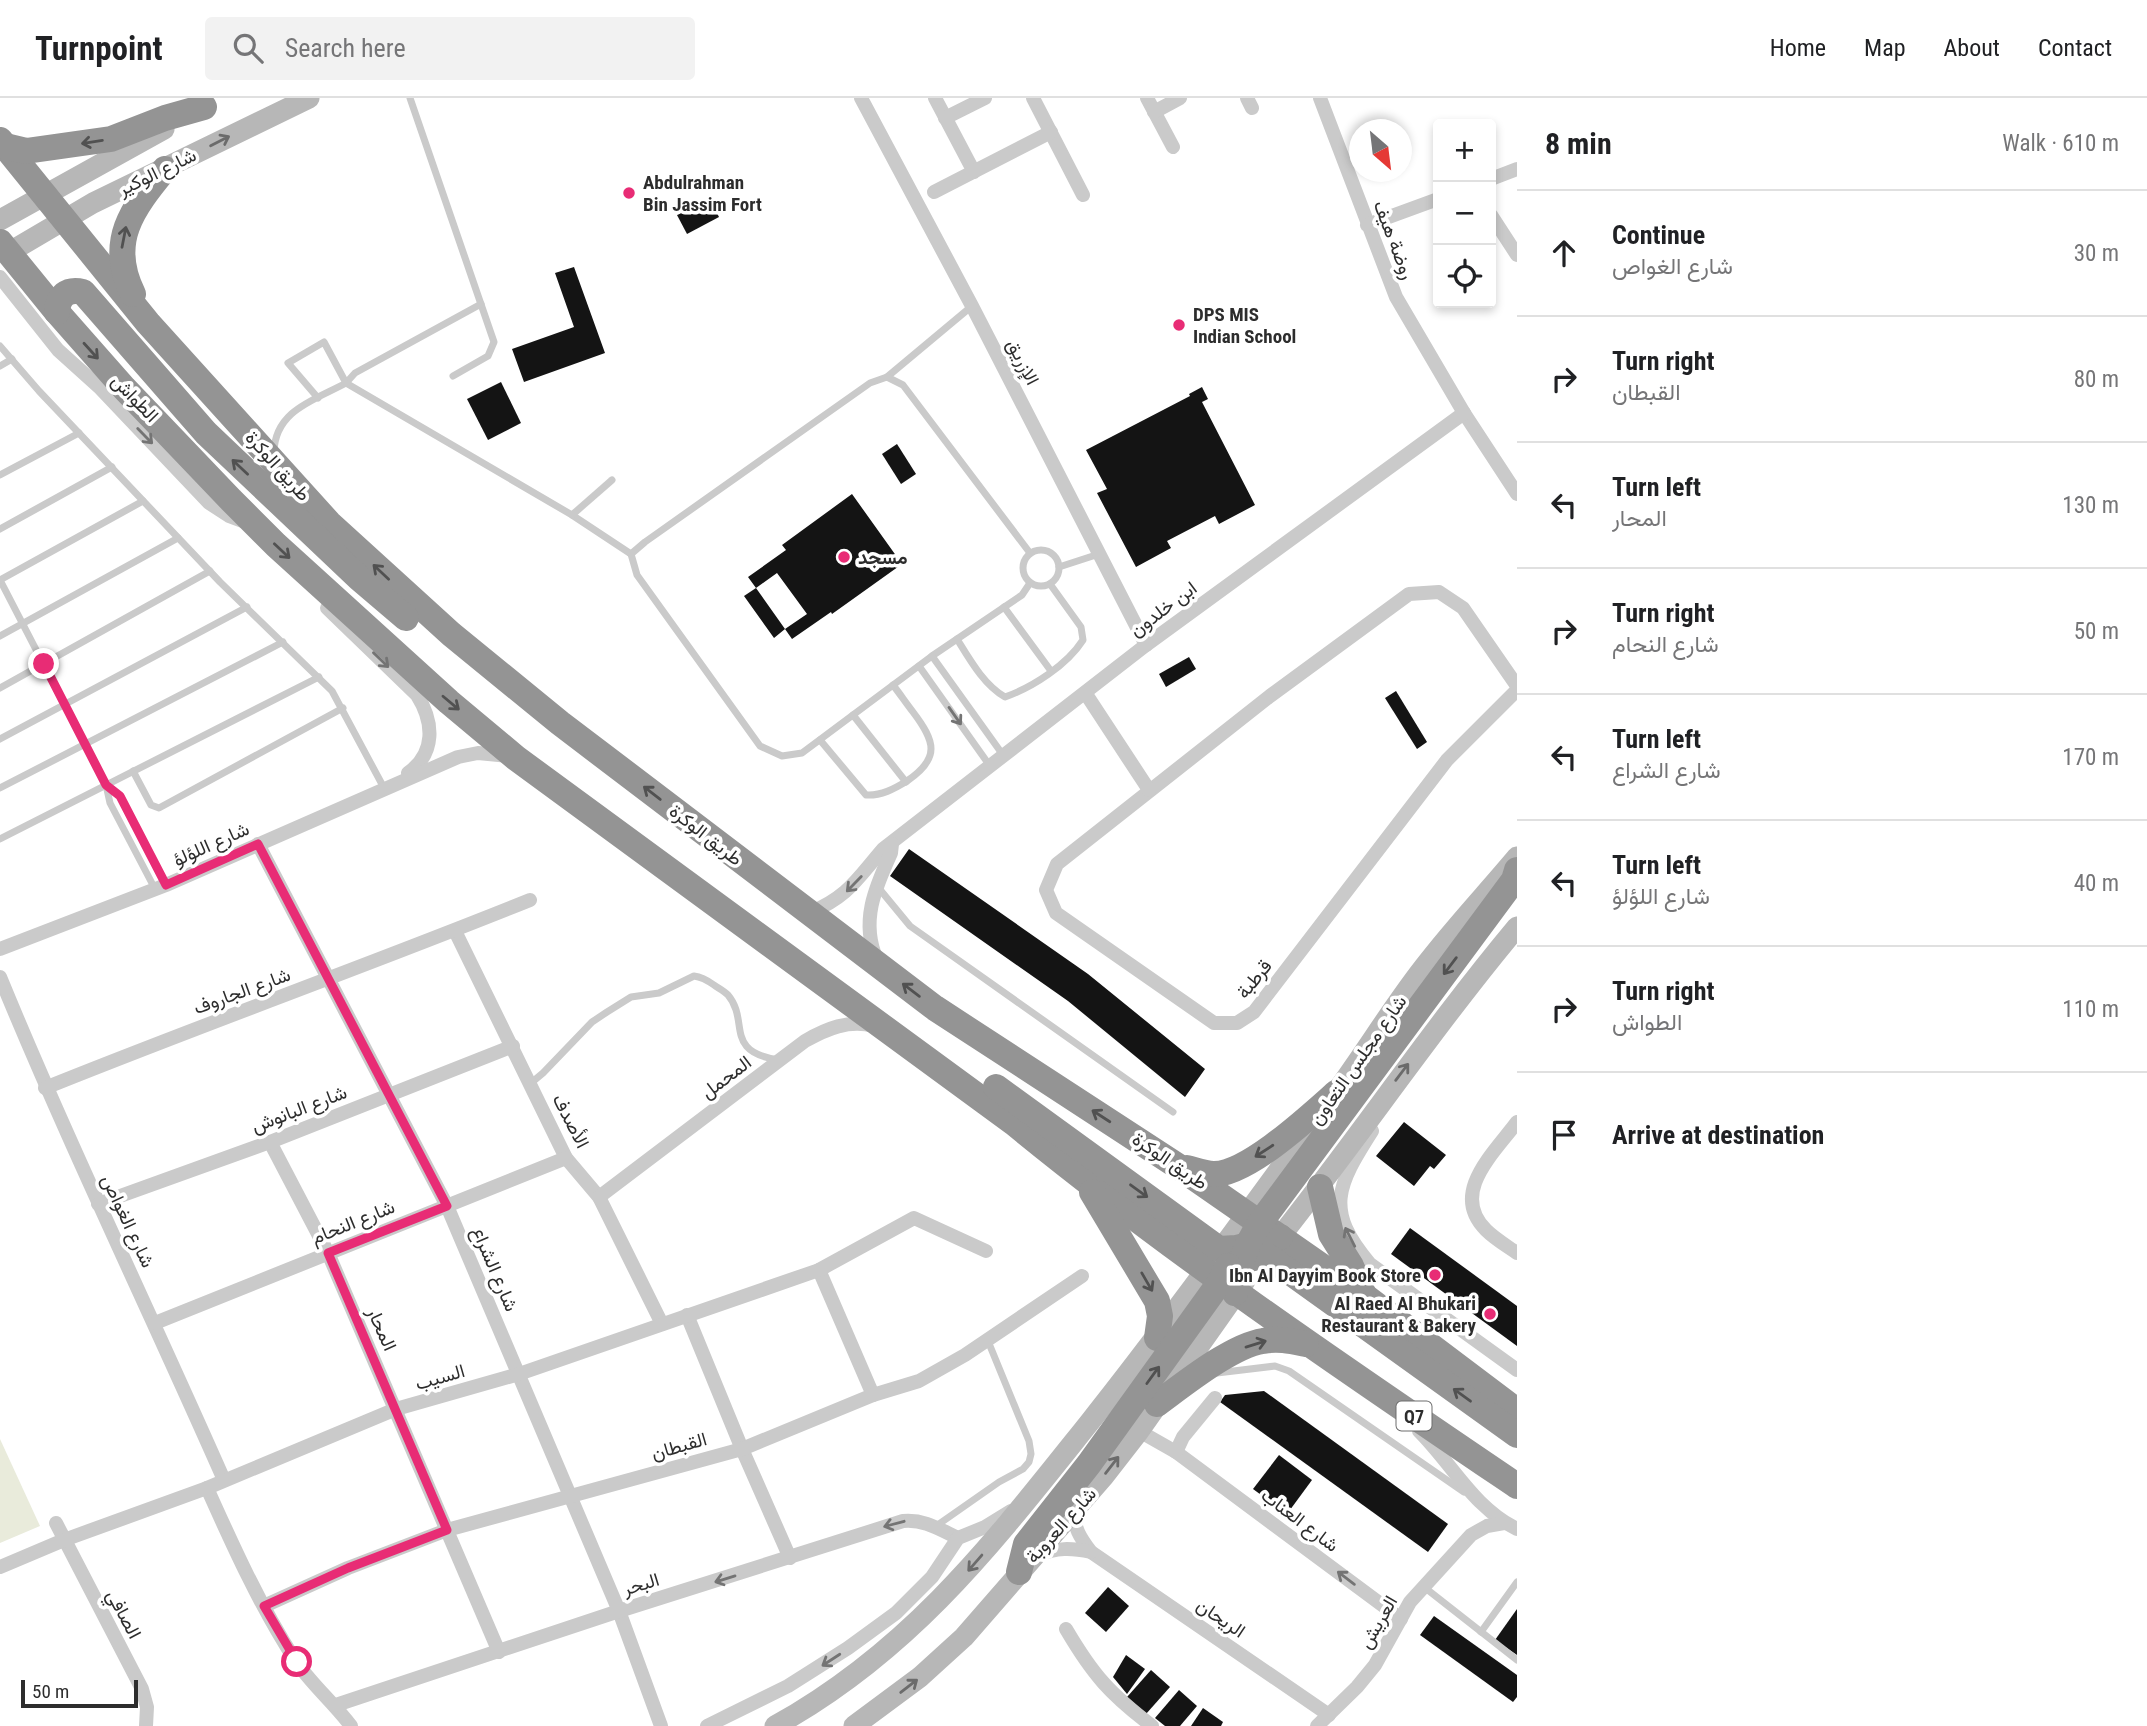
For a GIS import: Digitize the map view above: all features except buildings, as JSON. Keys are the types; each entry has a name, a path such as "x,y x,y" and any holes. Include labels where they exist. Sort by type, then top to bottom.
{"highway":[{"path":"2,143 26,151 111,139 213,102"},
{"name":"طريق الوكرة","path":"2,143 44,194 75,199 148,323 329,523 451,634 560,723 880,967 935,1007 1178,1167 1311,1344 1517,1486"},
{"path":"148,323 125,277 122,242 126,226 135,209 165,169"},
{"name":"طريق الوكرة","path":"3,258 258,527 419,676 516,758 889,1030 1014,1123 1086,1182 1240,1253 1363,1295 1517,1411"},
{"path":"57,312 61,297 75,290 83,292 206,433 359,578 480,680 560,723"},
{"path":"561,790 626,817 1240,1253 1517,1435"},
{"path":"1023,1567 1026,1544 1089,1464 1514,880 1517,870"},
{"path":"1178,1167 1215,1174 1238,1167 1290,1133 1336,1093"},
{"path":"1086,1182 1151,1288 1160,1316 1157,1338"},
{"path":"1320,1188 1331,1234 1351,1266 1363,1295"},
{"path":"1157,1404 1196,1375 1234,1352 1259,1341 1278,1339 1311,1344"}],"street":[{"name":"شارع الوكير","path":"75,199 165,169 309,98"},
{"name":"الإزريق","path":"861,98 972,306 1146,645"},
{"path":"935,98 974,172"},
{"path":"945,118 985,98"},
{"path":"1033,98 1083,195"},
{"path":"1147,98 1172,147"},
{"path":"1154,112 1180,98"},
{"name":"روضة هيف","path":"1320,98 1396,297 1464,414 1517,494"},
{"name":"شارع الوكير","path":"3,258 75,199 213,102"},
{"path":"934,192 1051,132"},
{"path":"1496,177 1517,169"},
{"path":"0,220 44,194"},
{"path":"1367,226 1433,201"},
{"path":"1496,223 1517,255"},
{"name":"الطواش","path":"3,258 58,350 99,387 209,503 229,516 258,527"},
{"name":"ابن خلدون","path":"809,914 849,890 883,849 1146,645 1464,414"},
{"name":"شارع اللؤلؤ","path":"305,572 326,607 417,695 426,709 431,732 426,754 420,764 390,785"},
{"name":"قرطبة","path":"1439,592 1463,608 1517,688 1447,760 1254,1012 1237,1023 1214,1023 1056,914 1046,890 1057,864 1270,696 1409,594 1439,592"},
{"path":"1086,694 1149,790"},
{"name":"شارع اللؤلؤ","path":"1,945 161,887 390,785 468,755 498,754 516,758"},
{"name":"شارع الشراع","path":"258,844 447,1206 619,1611 662,1726"},
{"path":"880,967 873,951 869,927 871,902 891,853 892,844"},
{"name":"شارع مجلس التعاون","path":"1240,1253 1336,1093 1423,968 1517,857"},
{"name":"شارع الجاروف","path":"45,1088 530,900"},
{"path":"1240,1253 1320,1188 1460,995 1517,927"},
{"name":"الأصدف","path":"455,931 566,1158 599,1197 662,1324"},
{"name":"شارع الغواص","path":"0,977 45,1088 155,1323 224,1480"},
{"name":"المحمل","path":"599,1197 779,1060 824,1030 845,1024 867,1024 889,1030"},
{"name":"شارع البانوش","path":"97,1204 270,1142 513,1046"},
{"path":"1376,1108 1375,1126 1348,1169 1340,1194 1342,1219 1351,1242 1370,1264 1517,1370"},
{"path":"1517,1122 1472,1186 1471,1201 1475,1216 1486,1231 1517,1253"},
{"name":"المحار","path":"270,1142 328,1253 499,1651"},
{"name":"شارع النحام","path":"155,1323 566,1158"},
{"name":"السيب","path":"0,1567 64,1540 207,1488 396,1409 519,1374 819,1269 914,1218 986,1251"},
{"name":"شارع العروبة","path":"775,1726 852,1676 914,1626 973,1565 1157,1338 1240,1253"},
{"name":"شارع العروبة","path":"854,1726 943,1658 964,1637 1139,1431 1157,1404 1240,1253"},
{"path":"819,1269 873,1395"},
{"name":"القبطان","path":"264,1606 348,1568 447,1530 741,1449 873,1395 919,1381 987,1340 1082,1276"},
{"path":"687,1315 741,1449 790,1559"},
{"name":"طريق الوكرة","path":"1381,1394 1430,1443 1472,1497 1511,1526"},
{"path":"1176,1452 1183,1437 1215,1398"},
{"name":"شارع العناب","path":"1139,1431 1176,1452 1401,1619"},
{"path":"207,1488 264,1606 297,1662 351,1726"},
{"name":"شارع العروبة","path":"958,1538 1003,1517 1031,1495"},
{"path":"1471,1535 1475,1510 1472,1497"},
{"name":"الريحان","path":"1075,1509 1073,1518 1077,1530 1091,1552"},
{"name":"البحر","path":"336,1705 903,1521 916,1520 958,1538"},
{"name":"الصافي","path":"56,1523 142,1689 147,1707 146,1726"},
{"name":"العريش","path":"1317,1726 1357,1687 1375,1665 1410,1602 1471,1535 1487,1526 1511,1526"},
{"path":"707,1726 788,1686 872,1631 896,1613 932,1577 958,1538"},
{"name":"الريحان","path":"1023,1567 1041,1554 1057,1549 1074,1548 1091,1552 1329,1715"},
{"path":"1066,1629 1088,1666 1108,1690 1152,1726"}],"lane":[{"path":"410,98 494,342 488,356 453,376"},
{"path":"275,462 275,437 284,419 299,406 346,383 355,373 481,304"},
{"path":"631,554 870,383 887,377 972,306"},
{"path":"318,398 288,363 324,342 346,383 572,515 631,554 637,575 760,746 782,756 802,753 932,656 1022,595 1030,583"},
{"path":"0,346 178,538 332,691 390,785"},
{"path":"0,366 12,359"},
{"path":"887,377 903,385 1030,553"},
{"path":"0,475 79,433"},
{"path":"0,529 111,467"},
{"path":"572,515 612,480"},
{"path":"143,501 0,580 106,785 110,803 161,887"},
{"path":"0,636 178,538"},
{"path":"1049,551 1056,558 1059,567 1057,577 1050,584 1040,586 1030,583 1024,574 1023,562 1030,553 1049,551"},
{"path":"1059,567 1099,554"},
{"path":"0,688 210,571"},
{"path":"957,639 974,667 1005,697 1051,671 1077,650 1083,640 1081,627 1050,584"},
{"path":"0,739 247,607"},
{"path":"1004,607 1051,671"},
{"path":"0,788 283,642"},
{"path":"932,656 1003,756"},
{"path":"919,666 990,766"},
{"path":"0,839 319,677"},
{"path":"820,740 849,778 866,795 876,796 906,782 929,758 930,735 893,685"},
{"path":"133,771 151,805 159,808 343,708"},
{"path":"853,715 906,782"},
{"path":"106,785 120,796 161,887"},
{"path":"877,886 910,926 1173,1112"},
{"path":"531,1083 592,1022 607,1012 631,998 659,993 694,976 709,981 728,995 735,1011 739,1033 751,1050 767,1058 779,1060"},
{"path":"935,1527 999,1482 1023,1469 1029,1462 1029,1441 987,1340"},
{"path":"1196,1375 1275,1366 1289,1371 1472,1497"},
{"path":"1481,1632 1517,1582"},
{"path":"1424,1587 1517,1660"}],"green space":[{"path":"0,1439 40,1526 0,1543"}],"place":[{"name":"Abdulrahman Bin Jassim Fort","path":"629,193"},
{"name":"DPS MIS Indian School","path":"1179,325"},
{"name":"مسجد","path":"844,557"},
{"name":"Ibn Al Dayyim Book Store","path":"1435,1275"},
{"name":"Al Raed Al Bhukari Restaurant & Bakery","path":"1490,1314"}],"route":[{"path":"44,664 106,785 120,796 166,885 258,844 447,1206 328,1253 447,1530 348,1568 264,1606 297,1662"}]}
